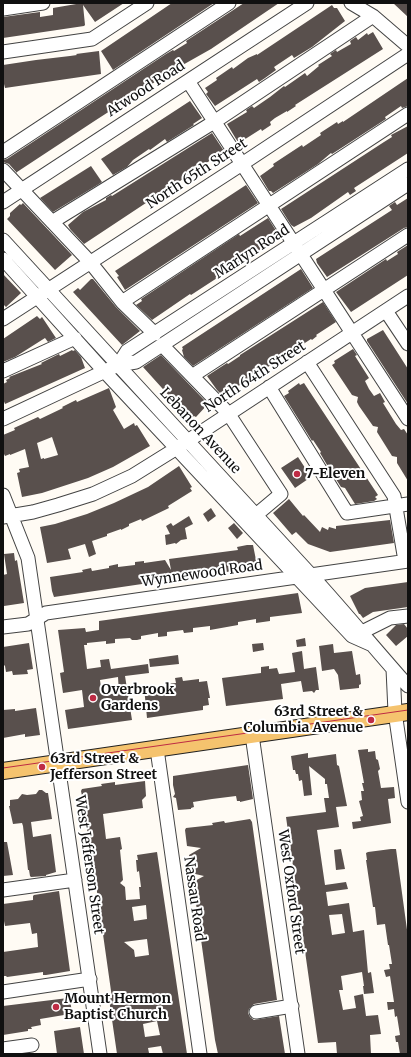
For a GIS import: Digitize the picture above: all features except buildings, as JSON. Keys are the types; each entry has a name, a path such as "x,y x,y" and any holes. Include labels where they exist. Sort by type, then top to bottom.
{"main road":[{"path":"3,771 402,713"}],"street":[{"path":"3,9 43,3"},
{"path":"3,52 92,39 147,3"},
{"path":"3,152 229,3"},
{"name":"Atwood Road","path":"3,202 307,3"},
{"path":"52,222 214,122 364,8 408,46"},
{"name":"North 65th Street","path":"3,319 408,54"},
{"path":"188,81 408,419"},
{"path":"122,302 408,114"},
{"name":"Marlyn Road","path":"297,249 408,169"},
{"path":"3,170 90,262 122,302 228,413 281,494 256,515"},
{"name":"Marlyn Road","path":"3,419 118,365 136,362 158,339 297,249 408,184"},
{"path":"192,376 408,235"},
{"name":"Lebanon Avenue","path":"3,240 118,365 182,444 228,494 296,577 352,636 371,645"},
{"name":"Lebanon Avenue","path":"3,259 104,372 182,444"},
{"name":"North 64th Street","path":"7,516 58,505 93,494 132,476 408,296"},
{"path":"386,311 408,344"},
{"path":"3,371 75,338"},
{"path":"307,362 386,481 394,496 402,505 407,561"},
{"path":"269,387 347,513 402,505"},
{"name":"Lebanon Avenue","path":"228,494 256,515 362,632 371,645 408,686"},
{"name":"West Jefferson Street","path":"3,495 7,516 28,558 100,1054"},
{"name":"Wynnewood Road","path":"3,627 28,624 46,613 407,561"},
{"path":"362,632 390,618 408,616"},
{"path":"393,669 402,713 408,802"},
{"name":"West Oxford Street","path":"252,735 298,1054"},
{"name":"Nassau Road","path":"157,748 200,1054"},
{"path":"3,890 75,880"},
{"path":"3,992 90,979"},
{"path":"256,1012 292,1006"},
{"path":"3,1049 32,1045"}],"tram line":[{"path":"3,768 408,710"}],"place":[{"name":"7-Eleven","path":"297,474"},
{"name":"Overbrook Gardens","path":"93,698"},
{"name":"63rd Street & Columbia Avenue","path":"371,720"},
{"name":"63rd Street & Jefferson Street","path":"42,767"},
{"name":"Mount Hermon Baptist Church","path":"56,1007"}]}
